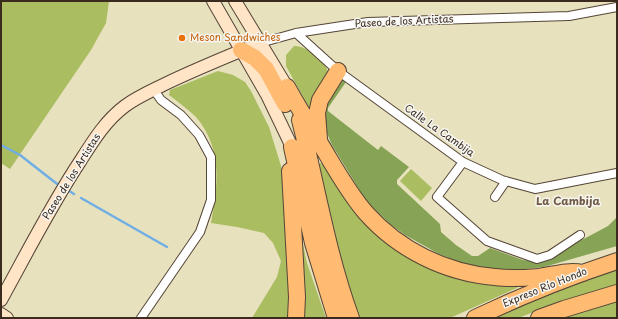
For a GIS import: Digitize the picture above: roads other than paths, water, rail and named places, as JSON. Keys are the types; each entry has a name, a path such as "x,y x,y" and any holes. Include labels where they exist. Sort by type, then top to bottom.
{"highway":[{"path":"241,50 255,58 266,69 295,125 316,184"},
{"path":"320,142 317,113 320,100 338,70"},
{"path":"287,87 352,195 366,213 384,231 399,243 438,264 465,272 494,277 514,279 539,277 572,271 583,273"},
{"path":"287,87 303,132 333,258 351,318"},
{"path":"292,147 290,178 297,297 296,318"},
{"path":"292,147 313,243 336,318"},
{"name":"Expreso Río Hondo","path":"475,318 516,298 617,261"},
{"path":"539,318 617,293"}],"street":[{"path":"213,1 271,102 292,147"},
{"path":"235,1 287,87"},
{"name":"Paseo de los Artistas","path":"1,300 49,213 95,138 113,117 125,106 189,72 260,43 296,33 368,22 569,16 617,7"},
{"name":"Calle La Cambija","path":"296,33 338,70 462,162 506,182 535,189 617,173"},
{"path":"141,318 200,232 210,200 211,157 199,135 181,115 161,100 154,90"},
{"path":"462,162 437,197 487,241 537,259 550,255 580,234"},
{"path":"495,197 506,182"},
{"path":"1,314 7,318"}],"waterway":[{"path":"1,145 20,155 60,186"},
{"path":"66,189 74,194"},
{"path":"81,198 167,247"}],"place":[{"name":"Meson Sandwiches","path":"182,38"}],"district":[{"name":"La Cambija","path":"568,202"}]}
